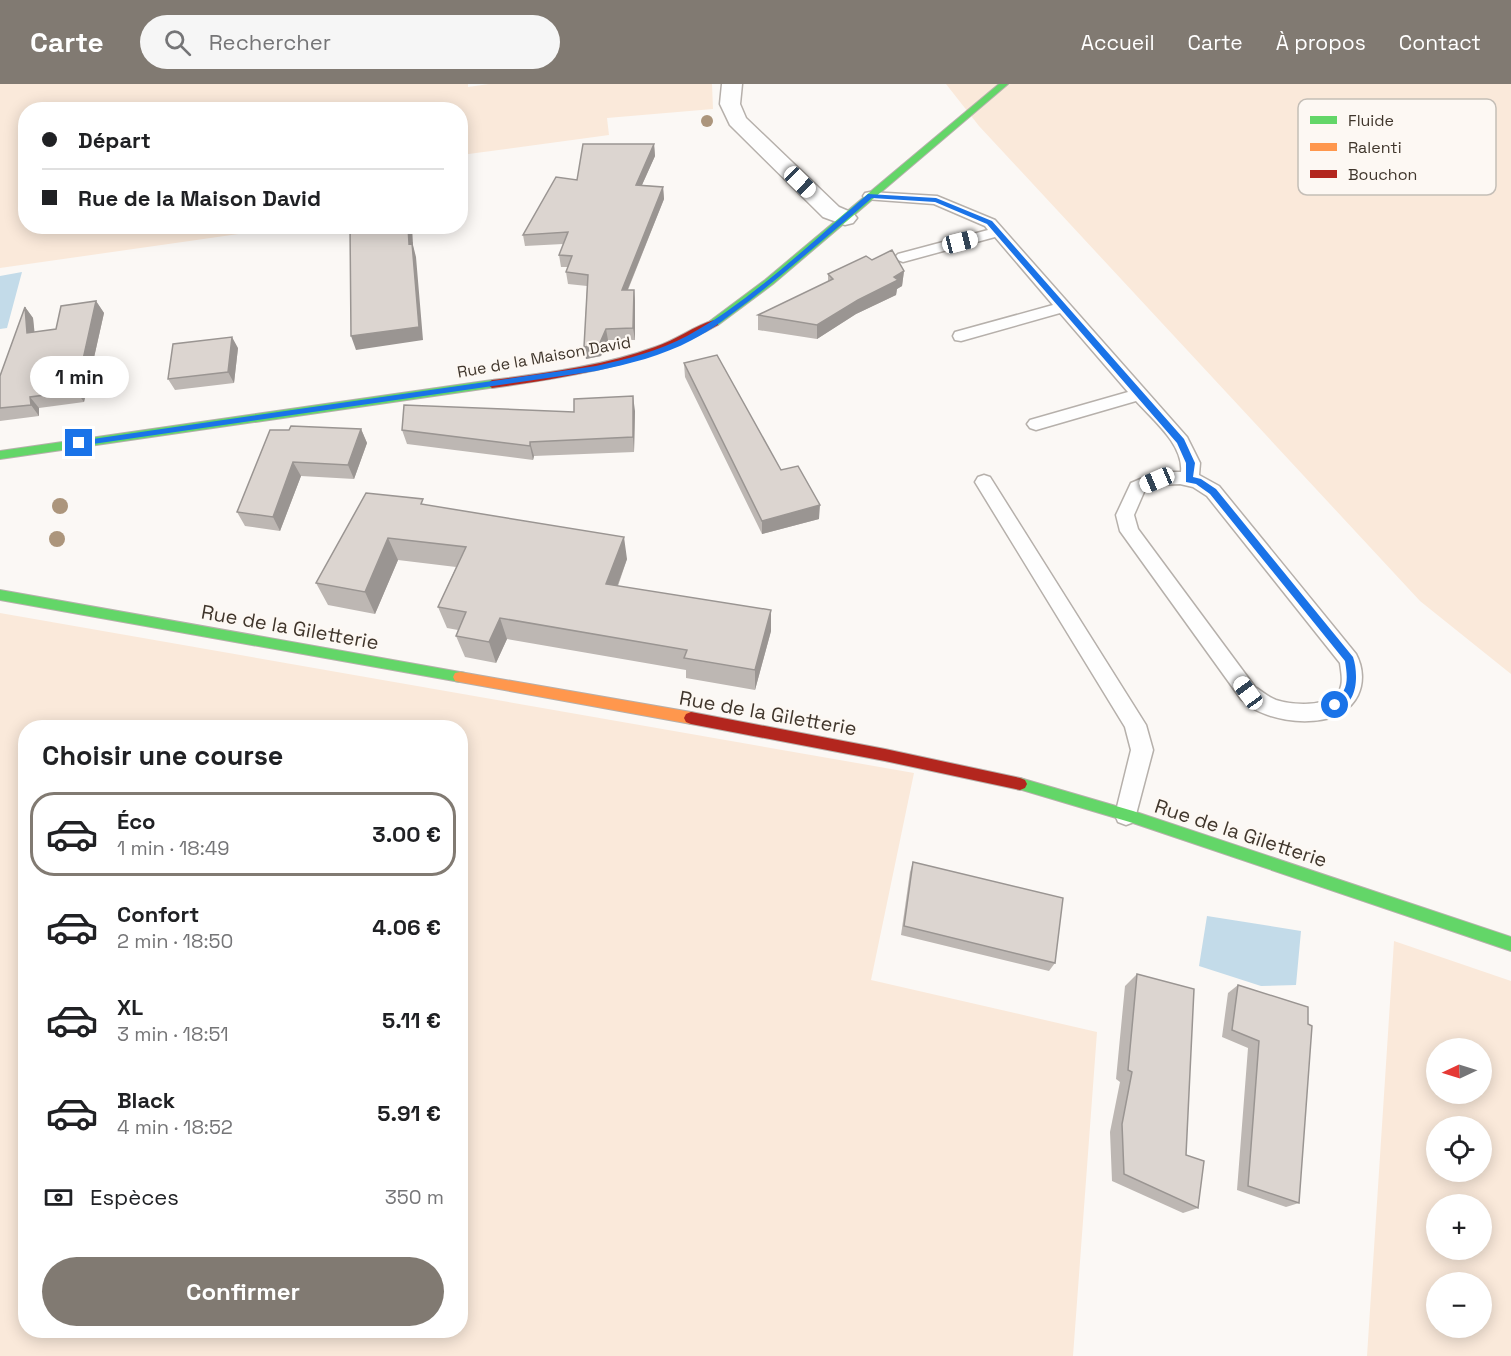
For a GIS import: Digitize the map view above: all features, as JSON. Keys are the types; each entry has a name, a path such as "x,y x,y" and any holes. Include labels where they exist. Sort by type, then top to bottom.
{"street":[{"path":"732,84 730,104 737,121 831,212 845,218"},
{"name":"Rue de la Maison David","path":"0,455 596,369 628,362 657,352 690,338 769,282 1004,84"},
{"name":"Rue de la Giletterie","path":"0,594 885,754 1037,788 1126,815 1511,944"}],"lane":[{"path":"870,196 936,200 990,223 1181,441 1191,463 1189,480"},
{"path":"903,257 998,232"},
{"path":"961,336 1064,307"},
{"path":"1036,424 1141,394"},
{"path":"1157,480 1189,480 1198,481 1213,491 1349,660 1353,680 1346,698 1324,711 1302,714 1267,706 1248,693 1129,531 1125,515 1137,488 1157,480"},
{"path":"984,482 1135,725 1142,750 1126,815"}],"shaded area":[{"path":"0,84 468,84 468,87 489,84 712,84 713,109 607,118 609,135 468,154 468,102 18,102 18,234 239,234 0,268"},
{"path":"946,84 1511,84 1511,674 1420,601 979,126"},
{"path":"0,613 914,773 871,980 1097,1032 1073,1356 0,1356"},
{"path":"1394,941 1511,981 1511,1356 1367,1356"}],"water":[{"path":"22,272 7,328 0,329 0,276"},
{"path":"1207,916 1301,931 1296,985 1261,986 1199,966"}],"building":[{"path":"583,144 654,144 636,185 663,187 622,290 634,290 633,328 606,329 599,345 584,347 588,275 566,272 572,256 559,255 568,232 523,235 556,177 577,180"},
{"path":"350,234 408,234 409,244 412,243 419,327 351,336"},
{"path":"892,250 904,271 894,277 898,280 858,300 817,325 758,315 833,279 828,274 866,256 872,260"},
{"path":"96,301 76,391 30,397 31,405 0,408 0,376 25,307 27,333 56,329 61,306"},
{"path":"232,337 228,372 168,379 173,344"},
{"path":"717,355 781,470 798,466 820,505 762,521 684,363"},
{"path":"633,396 633,437 530,442 530,446 402,430 404,405 574,412 574,399"},
{"path":"291,426 361,429 348,465 293,462 273,517 237,512 270,430 289,430"},
{"path":"366,493 423,499 421,504 624,537 606,584 771,610 755,670 684,658 687,650 500,618 489,642 456,636 466,612 438,607 466,547 388,538 365,592 316,583"},
{"path":"913,862 1063,898 1055,963 904,926"},
{"path":"1137,974 1194,989 1186,1155 1204,1161 1198,1208 1124,1174 1122,1124 1132,1072 1128,1070"},
{"path":"1238,985 1308,1007 1308,1024 1312,1026 1299,1203 1248,1186 1259,1041 1232,1030"}],"traffic: fast":[{"path":"714,323 769,282 1004,84"},
{"path":"0,455 492,384"},
{"path":"0,595 460,677"},
{"path":"1020,784 1133,817 1511,944"}],"traffic: slow":[{"path":"460,677 691,718"}],"traffic: jam":[{"path":"492,384 579,371 635,358 662,349 714,323"},
{"path":"691,718 885,755 1020,784"}],"route":[{"path":"79,443 596,369 628,362 690,338 717,321 769,282 870,196 936,200 990,223 1181,441 1191,463 1189,480 1198,481 1213,491 1349,660 1353,680 1346,698 1335,705"}]}
